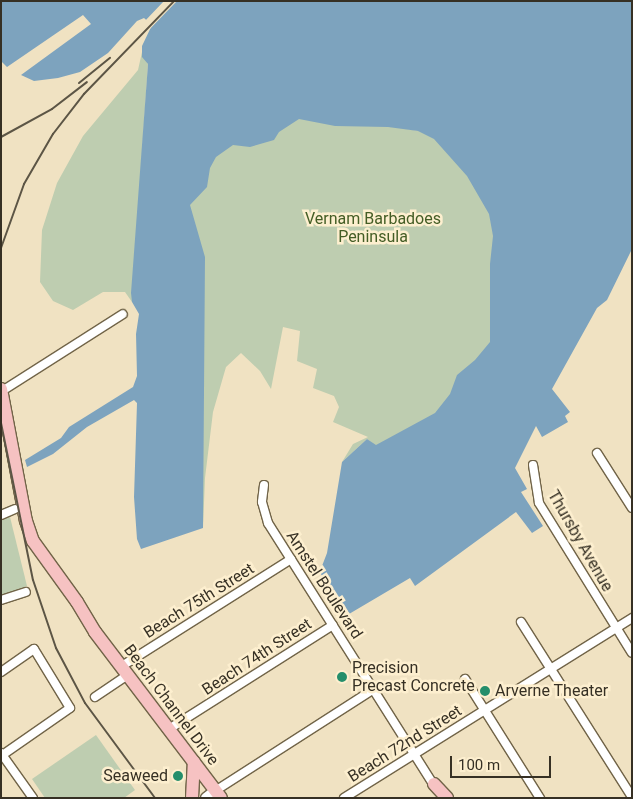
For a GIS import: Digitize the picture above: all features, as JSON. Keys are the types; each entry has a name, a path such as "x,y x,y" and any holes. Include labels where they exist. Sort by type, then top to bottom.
{"main road":[{"path":"1,390 29,531 58,584"},
{"path":"1,435 15,509 26,544 58,584"},
{"name":"Beach Channel Drive","path":"58,584 217,794"},
{"path":"192,798 194,762"},
{"path":"434,784 447,798"}],"street":[{"path":"1,390 123,314"},
{"path":"597,453 632,508"},
{"name":"Thursby Avenue","path":"534,465 539,504 632,653"},
{"name":"Amstel Boulevard","path":"264,485 262,502 266,519 434,784 441,798"},
{"path":"1,515 15,509"},
{"name":"Beach 75th Street","path":"95,697 125,671 291,559"},
{"path":"1,600 26,592"},
{"name":"Beach 72nd Street","path":"344,798 632,618"},
{"path":"521,622 632,797"},
{"name":"Beach 74th Street","path":"169,730 333,625"},
{"path":"1,672 34,649 70,708 2,755 33,798"},
{"path":"465,679 540,798"},
{"path":"217,794 374,689"}],"green space":[{"path":"142,52 148,64 132,302 125,292 103,292 73,310 53,301 40,282 42,230 57,183 83,136 138,70"},
{"name":"Vernam Barbadoes Peninsula","path":"285,115 356,120 436,134 472,175 494,215 502,324 452,405 378,448 367,439 342,462 353,444 368,437 333,422 339,407 334,396 313,388 317,369 297,361 300,331 283,327 271,389 260,371 241,353 226,367 213,412 205,478 203,528 183,207 201,157"},
{"path":"10,517 27,586 2,595 1,520"},
{"path":"96,735 135,790 124,798 45,798 32,779"}],"water":[{"path":"1,1 632,1 632,249 607,300 597,308 552,389 570,412 565,416 568,422 542,437 536,426 515,468 527,489 521,492 543,526 532,533 516,512 415,586 410,578 349,614 318,570 322,566 327,553 342,462 367,439 376,445 435,413 450,394 457,375 475,360 490,342 490,264 493,236 489,214 467,176 434,139 418,131 388,127 335,126 299,119 279,132 274,140 250,147 233,145 216,157 210,168 207,187 190,205 205,257 203,528 141,549 137,539 134,497 137,403 134,400 87,427 53,454 27,467 25,460 61,438 69,427 133,387 137,376 136,334 139,314 132,302 131,293 148,64 142,57 142,46 152,25 144,18 137,21 108,53 80,72 58,78 34,81 21,75 91,24 83,15 7,67 1,61"}],"pier":[{"path":"164,1 177,1 146,33 149,26 144,22"}],"railway":[{"path":"1,248 24,184 53,134 84,94 174,1"},
{"path":"79,83 110,58"},
{"path":"1,137 52,109 87,82"},
{"path":"1,423 33,580 56,648 85,703 155,798"}],"place":[{"name":"Precision Precast Concrete","path":"342,677"},
{"name":"Arverne Theater","path":"485,691"},
{"name":"Seaweed","path":"178,776"}]}
